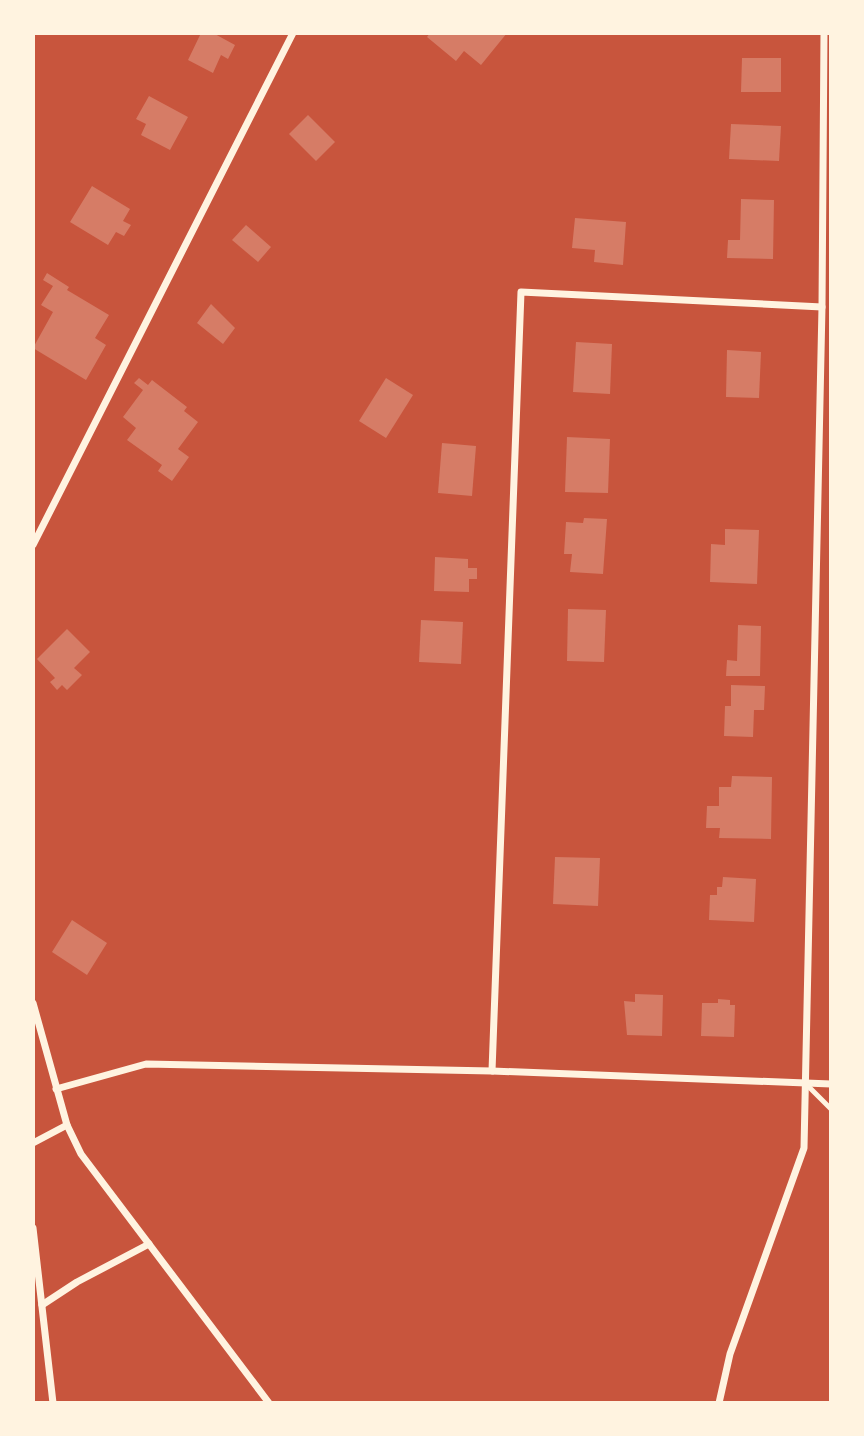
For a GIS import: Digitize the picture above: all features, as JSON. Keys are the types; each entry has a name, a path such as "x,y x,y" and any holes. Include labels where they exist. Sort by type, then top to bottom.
{"street":[{"path":"33,545 293,33"},
{"path":"719,1403 730,1354 804,1148 822,307 824,33"},
{"path":"492,1070 521,292 822,307"},
{"path":"33,1003 67,1125 81,1154 269,1403"},
{"path":"56,1089 146,1065 492,1070 831,1084"},
{"path":"33,1143 67,1125"},
{"path":"33,1228 53,1403"},
{"path":"42,1305 77,1282 149,1244"}],"lane":[{"path":"804,1081 831,1109"}],"building":[{"path":"201,33 213,33 235,45 228,59 221,55 213,73 188,60"},
{"path":"430,33 507,33 481,65 464,51 456,61 427,37"},
{"path":"742,58 781,58 781,92 741,92"},
{"path":"149,96 188,117 170,150 141,135 146,124 136,119"},
{"path":"308,115 335,142 316,161 289,134"},
{"path":"731,124 781,126 779,161 729,159"},
{"path":"92,186 130,209 123,221 131,225 124,236 116,232 108,245 70,222"},
{"path":"741,199 774,200 773,259 727,258 728,240 740,240"},
{"path":"575,218 626,222 623,265 594,262 595,250 572,248"},
{"path":"246,225 271,247 258,262 232,240"},
{"path":"47,273 69,287 67,290 109,315 95,338 106,345 86,380 33,348 53,312 41,305 53,286 43,280"},
{"path":"211,304 235,328 223,344 197,323"},
{"path":"576,342 612,344 610,394 573,392"},
{"path":"727,350 761,352 759,398 726,397"},
{"path":"139,378 148,385 152,380 187,407 184,411 198,422 178,449 189,457 172,481 158,471 162,465 127,440 136,428 123,417 143,390 134,383"},
{"path":"386,378 413,395 386,438 359,421"},
{"path":"567,437 610,439 608,493 565,492"},
{"path":"442,443 476,446 472,496 438,493"},
{"path":"584,518 607,519 603,574 570,572 572,554 564,554 566,522 583,523"},
{"path":"725,529 759,530 757,584 710,582 711,544 725,545"},
{"path":"435,557 468,559 468,568 477,568 477,579 469,579 469,592 434,591"},
{"path":"568,609 606,610 604,662 567,661"},
{"path":"421,620 463,622 461,664 419,662"},
{"path":"738,625 761,626 760,676 726,676 727,660 737,661"},
{"path":"67,629 90,652 74,668 82,675 67,690 62,685 57,690 50,682 55,678 37,659"},
{"path":"731,685 765,686 764,710 754,710 753,737 724,736 725,706 731,706"},
{"path":"732,776 772,777 771,839 719,838 720,828 706,828 707,806 719,806 719,787 731,787"},
{"path":"555,857 600,858 598,906 553,904"},
{"path":"723,877 756,879 754,922 709,920 710,895 717,895 717,887 722,887"},
{"path":"72,920 107,943 87,975 52,952"},
{"path":"635,994 663,995 662,1036 627,1035 624,1001 635,1002"},
{"path":"718,999 730,1000 730,1005 735,1005 734,1037 701,1036 702,1003 718,1003"}]}
